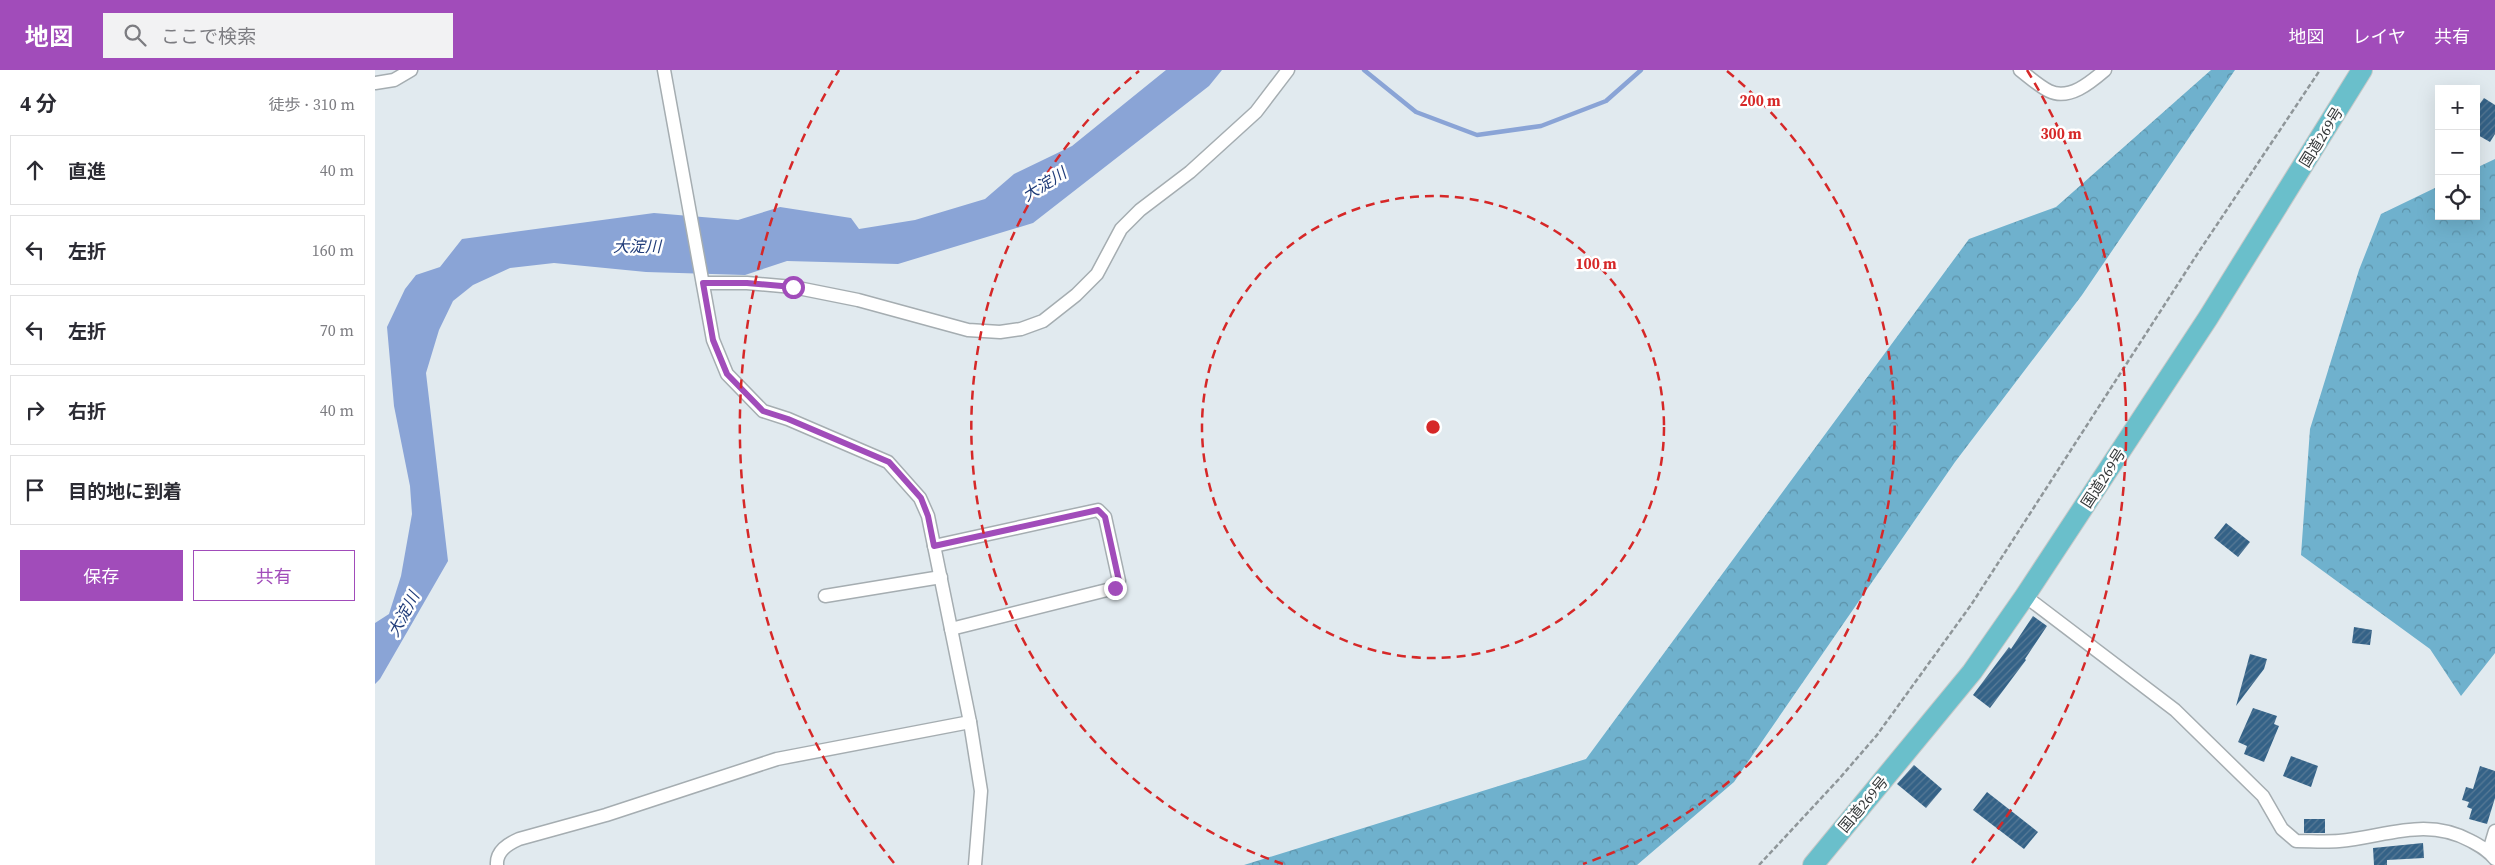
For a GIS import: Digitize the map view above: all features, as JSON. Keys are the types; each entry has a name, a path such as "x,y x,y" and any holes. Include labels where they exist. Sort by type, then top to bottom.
{"highway":[{"name":"国道269号","path":"1813,865 1972,672 2025,596 2208,318 2362,70"}],"street":[{"path":"375,83 394,80 411,70"},
{"path":"664,70 713,340 727,374 763,411 788,419 889,462 921,498 928,516 941,577 970,722 981,791 975,865"},
{"path":"703,283 747,283 793,287 858,300 968,330 1000,332 1021,329 1043,321 1076,296 1097,274 1121,229 1140,210 1190,172 1256,112 1288,70"},
{"path":"2020,70 2050,92 2068,93 2094,80 2105,70"},
{"path":"934,546 1098,510 1105,517 1119,581 1115,588 951,629"},
{"path":"825,596 941,577"},
{"path":"2025,596 2175,710 2263,796 2282,829 2296,841 2338,841 2421,827 2440,829 2461,836 2492,855 2495,831"},
{"path":"497,865 497,860 505,845 519,839 606,815 777,759 970,722"}],"path":[{"path":"1759,865 1839,779 1877,734 1971,605 2196,256 2320,70"}],"green space":[{"path":"2211,70 2235,70 2082,295 1955,462 1734,782 1637,865 1244,865 1586,759 1969,239 2056,207"},
{"path":"2495,159 2495,653 2461,696 2430,649 2301,555 2310,429 2359,270 2381,214 2435,188 2435,220 2480,220 2480,166"}],"water":[{"name":"大淀川","path":"1166,70 1222,70 1209,86 1033,223 898,264 787,261 745,275 646,272 554,263 510,268 473,285 453,301 439,330 426,373 448,561 380,679 375,684 375,623 389,614 401,576 412,514 410,486 394,406 387,327 405,289 416,275 440,267 462,239 654,213 738,220 780,207 851,218 859,229 915,220 985,199 1014,174 1072,146"}],"building":[{"path":"2484,98 2495,105 2495,134 2490,142 2480,136 2480,104"},
{"path":"2226,523 2250,542 2238,557 2214,538"},
{"path":"2033,616 2047,626 2026,660 1990,708 1973,695 2009,647 2011,649"},
{"path":"2354,627 2372,630 2370,645 2352,643"},
{"path":"2250,654 2267,659 2264,669 2236,706"},
{"path":"2253,708 2277,716 2274,724 2279,726 2264,762 2244,754 2247,746 2238,742"},
{"path":"2291,756 2318,766 2311,787 2283,776"},
{"path":"1914,765 1942,789 1926,808 1897,784"},
{"path":"2480,766 2495,771 2495,798 2487,824 2469,819 2472,809 2467,807 2469,802 2462,800 2466,787 2473,789"},
{"path":"1987,792 2038,832 2024,849 1973,810"},
{"path":"2304,819 2325,819 2325,833 2304,833"},
{"path":"2423,843 2424,858 2387,860 2387,865 2374,865 2373,848"}],"waterway":[{"path":"1364,70 1416,112 1477,135 1541,126 1606,101 1641,70"}],"route":[{"path":"793,287 747,283 703,283 713,340 727,374 763,411 788,419 889,462 921,498 928,516 934,546 1098,510 1105,517 1119,581 1115,588"}]}
